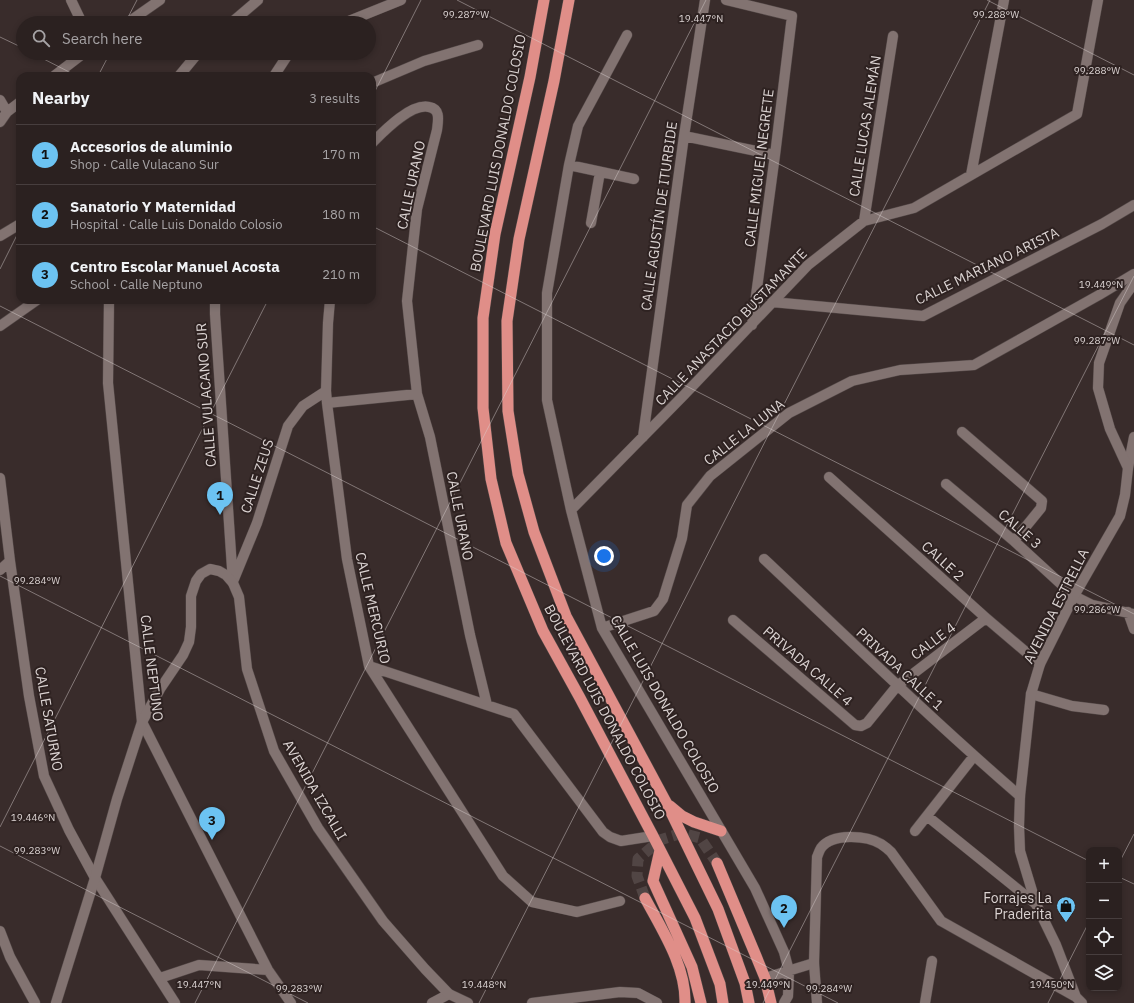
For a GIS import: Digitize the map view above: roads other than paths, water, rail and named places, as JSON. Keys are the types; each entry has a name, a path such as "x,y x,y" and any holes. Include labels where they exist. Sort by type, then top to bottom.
{"highway":[{"name":"BOULEVARD LUIS DONALDO COLOSIO","path":"544,0 530,77 495,234 482,318 483,408 491,479 506,543 543,632 580,698 653,836 694,918 720,984 723,1003"},
{"name":"BOULEVARD LUIS DONALDO COLOSIO","path":"569,0 554,81 519,239 507,321 508,411 518,474 534,532 566,616 666,802 718,909 745,983 749,1003"},
{"path":"666,802 682,816 694,822 721,831"},
{"path":"660,850 653,881 692,967 701,1003"},
{"path":"717,863 765,978 771,1003"},
{"path":"645,898 678,964 685,1003"}],"street":[{"path":"71,0 79,16"},
{"path":"137,16 160,0"},
{"path":"239,16 258,0"},
{"path":"361,16 401,0"},
{"name":"CALLE AGUSTÍN DE ITURBIDE","path":"643,437 704,0"},
{"name":"CALLE MIGUEL NEGRETE","path":"726,0 792,16 752,325"},
{"path":"971,175 1004,0"},
{"name":"CALLE ANASTACIO BUSTAMANTE","path":"571,510 752,325 808,265 864,221 914,208 1078,114 1098,0"},
{"name":"CALLE LUIS DONALDO COLOSIO","path":"627,35 578,126 569,165 546,293 547,400 571,510 602,628 755,888 784,952 789,971 788,996 784,1003"},
{"name":"CALLE LUCAS ALEMÁN","path":"864,221 893,36"},
{"path":"376,81 424,61 478,44"},
{"path":"59,72 75,60"},
{"path":"182,72 192,60"},
{"path":"277,72 284,60"},
{"path":"0,100 7,112"},
{"path":"0,122 7,112 16,105"},
{"name":"CALLE URANO","path":"376,139 387,128 413,109 425,106 433,108 437,112 439,118 418,210 407,301 417,394 430,437 470,635 487,704"},
{"path":"684,136 775,155"},
{"path":"569,165 634,178"},
{"path":"591,223 600,172"},
{"name":"CALLE MARIANO ARISTA","path":"772,302 923,316 1102,224 1134,205"},
{"path":"0,236 16,226"},
{"name":"CALLE LA LUNA","path":"602,628 654,611 663,599 682,538 687,504 710,476 789,413 852,381 900,370 974,365 1134,274"},
{"name":"AVENIDA ESTRELLA","path":"1079,1000 1056,945 1036,904 1020,851 1018,826 1020,796 1031,694 1040,664 1074,596 1120,516 1126,495 1128,468 1110,429 1098,388 1099,363 1101,356 1120,303 1134,284"},
{"path":"0,326 31,304"},
{"name":"CALLE NEPTUNO","path":"109,304 108,383 142,722 268,970 291,1003"},
{"name":"CALLE VULACANO SUR","path":"215,304 233,583"},
{"name":"CALLE MERCURIO","path":"330,304 326,391 327,403 347,559 369,666 503,876 520,892 532,902 577,912 620,901"},
{"name":"CALLE ZEUS","path":"233,583 257,523 288,426 303,406 326,391"},
{"path":"327,403 417,394"},
{"path":"962,432 1042,501 1041,508 1014,541"},
{"path":"1128,468 1134,437"},
{"name":"CALLE 2","path":"829,477 986,618 1040,664"},
{"name":"CALLE SATURNO","path":"0,478 29,696 44,776 69,830 95,878 175,1003"},
{"name":"CALLE 3","path":"946,484 1014,541 1074,596 1092,605 1131,613"},
{"name":"PRIVADA CALLE 1","path":"764,559 897,686 1020,796"},
{"path":"0,570 10,561"},
{"path":"56,1003 95,878 117,799 142,722 160,689 183,655 189,642 191,627 191,596 196,581 201,574 210,569 219,571 226,575 233,583"},
{"name":"AVENIDA IZCALLI","path":"233,583 239,597 247,670 274,751 318,828 383,921 448,994 468,1003"},
{"path":"1131,613 1134,629"},
{"name":"CALLE 4","path":"867,723 897,686 986,618"},
{"name":"PRIVADA CALLE 4","path":"733,620 855,724 861,726 867,723"},
{"path":"369,666 514,714 603,832 621,841 653,836"},
{"path":"1031,694 1072,706 1104,710"},
{"path":"915,831 974,756"},
{"path":"927,816 1036,904"},
{"path":"817,1003 814,963 817,857 820,848 829,841 857,837 881,844 891,852 941,921 1079,1000"},
{"path":"0,931 5,958 35,1003"},
{"path":"925,1003 932,961"},
{"path":"765,978 814,963"},
{"path":"160,978 199,965 268,970"},
{"path":"532,1003 620,992 638,993 657,1003"},
{"path":"432,1003 448,994"}],"tunnel":[{"path":"645,898 637,876 638,859 660,840 682,833 700,838 717,863"}],"place":[{"name":"Accesorios de aluminio","path":"220,515"},
{"name":"Centro Escolar Manuel Acosta","path":"212,840"},
{"name":"Forrajes La Praderita","path":"1066,923"},
{"name":"Sanatorio Y Maternidad","path":"784,928"}]}
